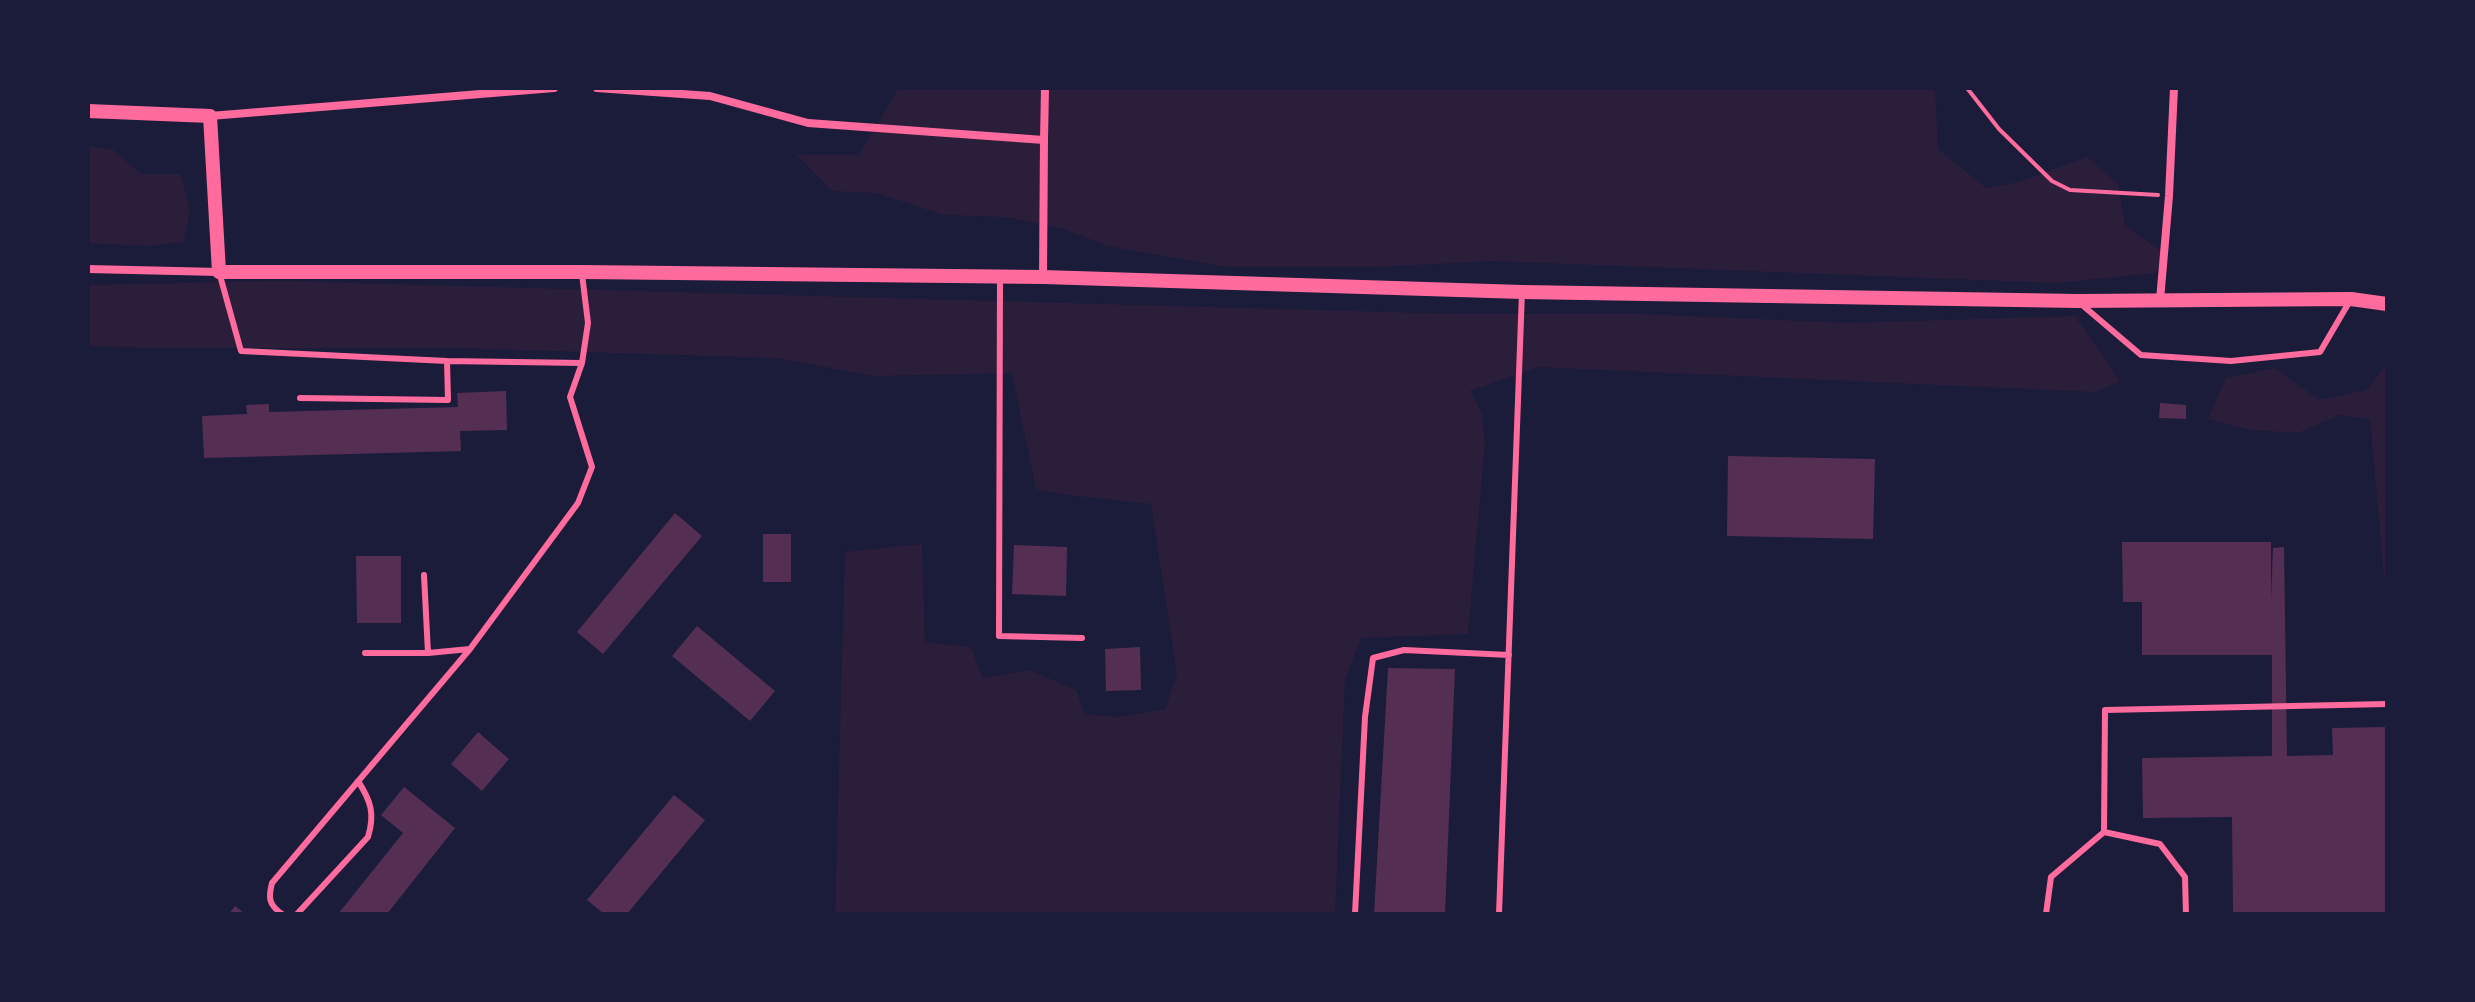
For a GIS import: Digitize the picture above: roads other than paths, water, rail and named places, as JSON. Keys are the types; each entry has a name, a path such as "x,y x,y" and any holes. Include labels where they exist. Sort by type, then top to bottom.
{"street":[{"path":"88,111 210,116 554,88"},
{"path":"597,88 710,96 808,123 1044,140"},
{"path":"1043,277 1045,88"},
{"path":"2160,300 2174,88"},
{"path":"210,116 219,272"},
{"path":"88,269 1000,276 1522,292 2078,301 2351,299 2387,304"}],"lane":[{"path":"219,272 241,351 447,361 582,363"},
{"path":"282,914 272,907 268,897 272,883 470,649 578,503 592,467 570,397 582,363 588,323 582,272"},
{"path":"1000,276 999,636 1082,638"},
{"path":"1499,914 1522,292"},
{"path":"2078,301 2141,355 2231,361 2320,352 2351,299"},
{"path":"300,398 448,400 447,361"},
{"path":"424,575 428,653"},
{"path":"365,653 470,649"},
{"path":"1355,914 1365,717 1373,658 1404,650 1509,655"},
{"path":"2046,914 2051,877 2104,832 2105,710 2387,704"},
{"path":"297,914 368,837 373,821 371,801 358,781"},
{"path":"2104,832 2160,844 2185,877 2186,914"}]}
